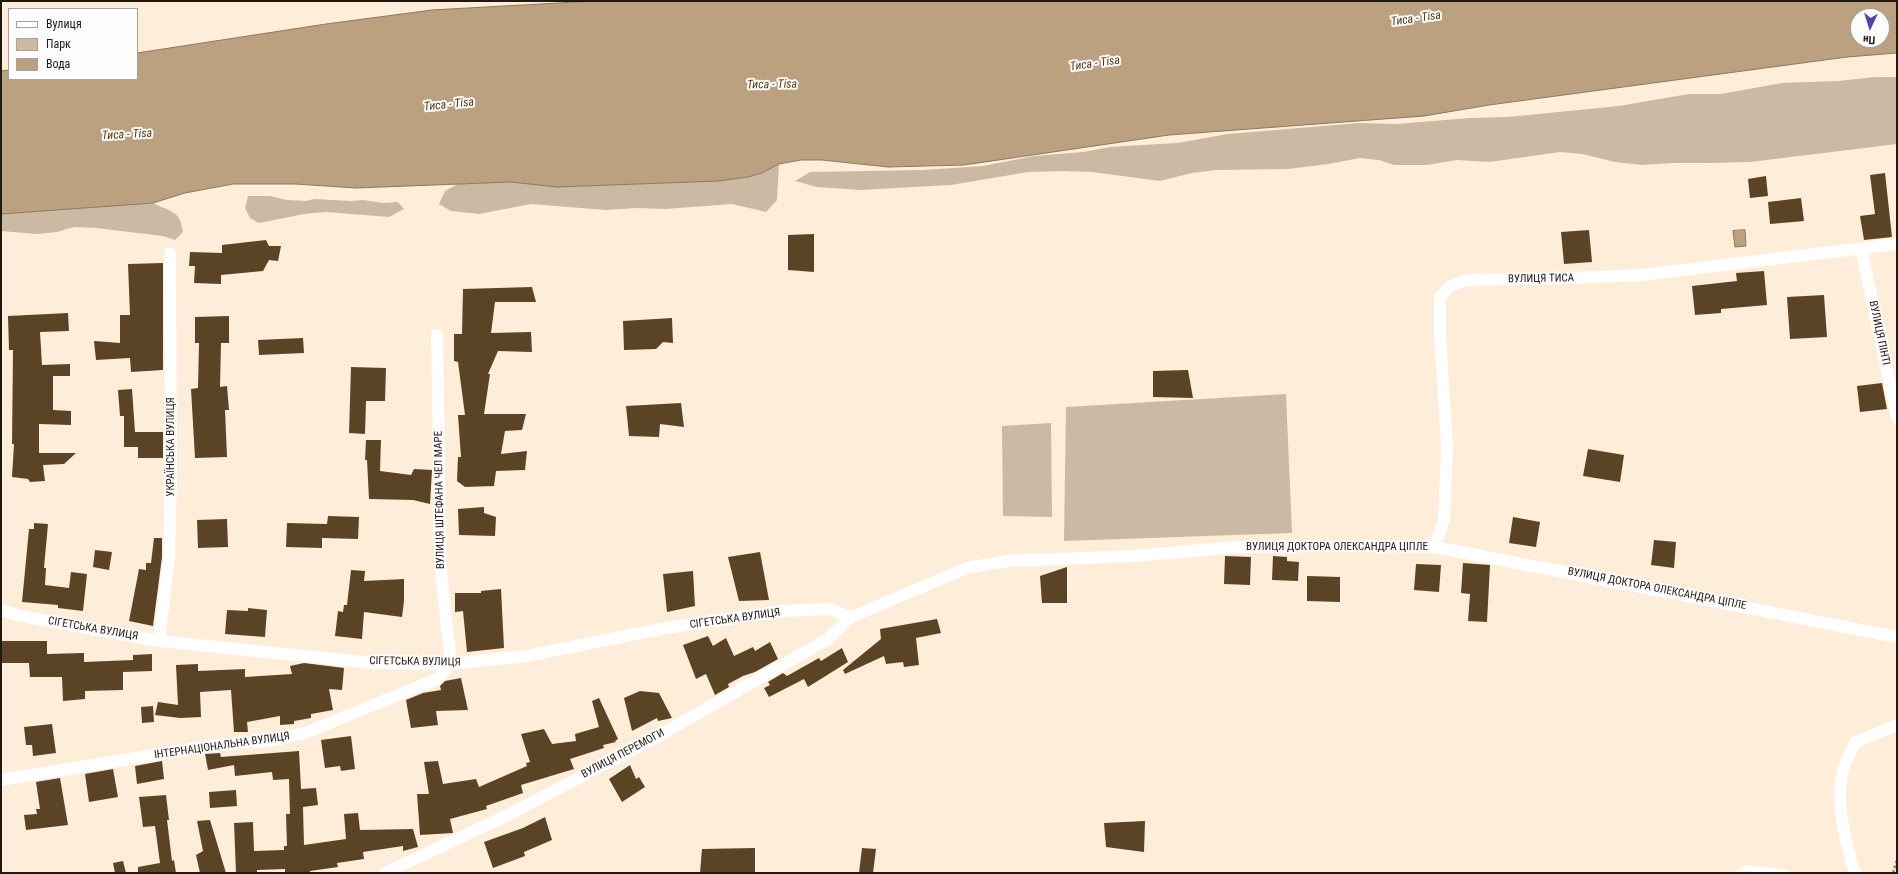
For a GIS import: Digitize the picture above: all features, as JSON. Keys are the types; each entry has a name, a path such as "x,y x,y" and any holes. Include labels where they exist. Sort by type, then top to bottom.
{"street":[{"name":"ВУЛИЦЯ ТИСА","path":"1435,547 1444,519 1447,447 1440,336 1440,298 1449,287 1467,280 1642,275 1897,244"},
{"name":"ВУЛИЦЯ ПІНТІ","path":"1861,248 1897,418"},
{"name":"УКРАЇНСЬКА ВУЛИЦЯ","path":"159,641 169,558 171,479 170,253"},
{"name":"ВУЛИЦЯ ШТЕФАНА ЧЕЛ МАРЕ","path":"437,335 441,572 451,664"},
{"name":"ВУЛИЦЯ ДОКТОРА ОЛЕКСАНДРА ЦІПЛЕ","path":"851,617 967,568 1007,561 1135,556 1235,547 1435,547 1897,637"},
{"name":"СІГЕТСЬКА ВУЛИЦЯ","path":"1,610 21,616 159,641 373,663 451,664 527,656 666,628 783,612 829,608 851,617"},
{"name":"ВУЛИЦЯ ПЕРЕМОГИ","path":"385,873 508,815 655,738 828,639 851,617"},
{"name":"ІНТЕРНАЦІОНАЛЬНА ВУЛИЦЯ","path":"1,780 209,746 269,742 305,733 437,679 451,664"},
{"path":"1855,873 1846,843 1839,792 1844,765 1856,742 1897,725"}],"lane":[{"path":"1738,873 1746,868 1787,873"}],"path":[{"path":"1893,873 1897,860"}],"green space":[{"path":"1875,77 1897,77 1897,144 1750,162 1642,165 1615,162 1583,154 1560,152 1489,162 1457,160 1427,165 1394,165 1379,160 1360,158 1288,169 1216,170 1192,173 1160,181 1092,172 1064,171 1028,172 951,185 860,190 817,187 795,181 810,172 923,170 983,166 1034,156 1083,152 1110,147 1177,143 1228,134 1359,123 1396,124 1470,118 1508,117 1619,106 1689,94 1721,94 1782,83 1838,81"},
{"path":"779,164 777,200 766,212 732,204 665,209 637,208 606,210 531,204 479,214 451,211 439,204 445,191 458,184 511,182 557,187 718,181 748,177 762,173"},
{"path":"248,196 270,196 287,200 306,201 314,199 351,201 363,200 383,203 398,202 404,209 389,217 326,212 304,214 259,223 250,218 245,208"},
{"path":"153,203 170,210 180,219 183,232 175,240 163,236 96,228 74,227 57,232 37,234 1,231 1,214"},
{"path":"1286,394 1292,533 1064,541 1066,407"},
{"path":"1051,423 1052,517 1003,516 1002,426"}],"water":[{"name":"Тиса - Tisa","path":"595,1 1897,1 1897,53 1847,57 1489,105 1424,116 1169,135 964,165 888,167 822,160 801,160 779,164 762,173 748,177 718,181 557,187 511,182 356,188 295,184 233,184 185,193 153,203 1,214 1,71 8,70 8,80 138,80 138,53 326,24 432,10"},
{"path":"1745,230 1746,246 1735,247 1733,231"}],"building":[{"path":"1885,173 1892,237 1864,240 1860,216 1875,214 1870,175"},
{"path":"1766,176 1768,196 1750,198 1748,179"},
{"path":"1801,198 1804,221 1770,224 1768,202"},
{"path":"1589,230 1592,262 1564,264 1561,232"},
{"path":"814,234 814,272 788,270 788,235"},
{"path":"266,240 269,246 281,246 278,261 269,260 263,271 221,275 221,284 194,283 195,266 189,266 190,252 222,253 222,245"},
{"path":"163,263 163,370 131,372 130,358 96,360 94,341 120,343 120,315 130,315 128,264"},
{"path":"1764,271 1767,305 1721,309 1721,313 1695,315 1692,286 1737,281 1736,273"},
{"path":"532,287 536,302 495,302 491,333 531,332 532,352 498,351 488,374 490,374 484,414 526,414 522,430 505,431 501,454 527,451 525,470 496,471 494,486 465,487 457,481 458,457 461,457 458,415 465,415 458,362 454,361 454,334 462,334 463,289"},
{"path":"1824,295 1827,337 1790,339 1787,297"},
{"path":"68,313 69,331 40,332 42,365 70,364 70,376 53,376 53,410 71,411 71,425 39,424 39,453 76,453 64,464 43,465 45,481 30,482 28,479 12,477 14,444 12,444 13,350 9,350 8,316"},
{"path":"229,316 229,343 221,343 220,387 227,386 229,410 225,410 227,457 195,458 191,389 198,388 199,343 195,343 195,317"},
{"path":"672,318 673,343 663,342 656,349 624,350 623,321"},
{"path":"303,338 304,353 259,355 258,340"},
{"path":"351,367 386,368 385,401 366,401 365,434 349,433"},
{"path":"1188,370 1193,398 1153,397 1153,371"},
{"path":"1882,383 1887,409 1860,412 1857,386"},
{"path":"132,389 135,432 163,432 163,458 138,458 138,447 124,447 124,416 120,416 118,390"},
{"path":"681,403 684,427 660,424 659,437 629,436 626,406"},
{"path":"366,440 381,440 380,471 411,475 414,469 432,470 430,504 413,500 369,499 367,460 365,460"},
{"path":"1588,449 1624,455 1620,482 1583,476"},
{"path":"484,507 484,513 496,517 495,536 459,535 458,509"},
{"path":"328,516 359,517 358,539 322,538 322,548 286,547 287,523 327,524"},
{"path":"1513,517 1540,522 1536,547 1509,543"},
{"path":"227,519 228,547 198,548 197,520"},
{"path":"34,523 48,524 44,568 46,568 45,585 69,588 71,572 87,574 83,611 58,608 58,605 22,602 29,529 34,529"},
{"path":"154,538 162,538 162,557 153,626 129,621 139,569 146,570 146,563 151,563"},
{"path":"1654,540 1676,542 1674,568 1651,565"},
{"path":"95,550 112,552 109,570 93,567"},
{"path":"760,552 769,600 739,601 728,557"},
{"path":"1225,556 1251,557 1250,585 1224,584"},
{"path":"1273,556 1287,557 1287,561 1299,562 1298,581 1272,580"},
{"path":"1463,563 1490,565 1487,622 1468,621 1470,594 1461,593"},
{"path":"1416,564 1441,565 1439,592 1414,590"},
{"path":"1067,567 1067,603 1042,603 1040,576"},
{"path":"351,570 365,571 364,581 404,579 402,617 364,612 362,639 335,636 338,611 343,612 344,605 347,605"},
{"path":"693,571 695,606 667,612 663,574"},
{"path":"1307,576 1340,577 1340,602 1307,601"},
{"path":"501,589 504,648 467,652 463,611 455,612 455,593 481,593 481,591"},
{"path":"248,608 267,610 265,637 225,634 227,610 248,611"},
{"path":"937,619 941,633 916,638 919,665 904,667 903,662 886,664 884,656 845,674 843,670 881,639 880,629"},
{"path":"708,636 713,646 726,638 734,656 753,647 755,651 770,642 778,659 755,672 743,676 728,684 729,687 715,695 706,674 696,679 683,645"},
{"path":"1,641 47,641 47,654 84,653 84,662 133,660 133,655 152,654 152,671 123,672 123,690 85,691 85,699 63,701 62,677 30,677 29,663 1,663"},
{"path":"842,648 848,662 808,687 804,679 769,697 764,688 770,685 768,682 783,673 787,676 819,658 821,661"},
{"path":"304,663 344,668 342,690 329,689 333,710 311,714 311,718 294,721 294,724 280,725 280,716 247,722 248,732 234,732 231,690 200,692 201,717 180,718 155,715 158,702 178,705 176,665 198,664 198,671 245,669 245,677 292,674 290,666"},
{"path":"461,678 468,710 436,711 438,725 411,728 406,700 423,693 441,690 440,686 445,681"},
{"path":"640,691 659,693 672,718 658,721 657,718 632,731 624,698"},
{"path":"599,698 618,739 615,741 616,742 603,745 604,748 570,759 574,769 521,785 523,793 486,806 487,809 450,819 453,833 420,835 417,794 429,794 424,762 438,761 443,784 476,779 479,787 527,766 526,763 530,762 521,734 544,729 552,744 576,741 575,734 599,727 592,701"},
{"path":"153,706 154,722 142,723 141,707"},
{"path":"52,724 56,753 33,756 32,745 26,745 24,727"},
{"path":"351,736 355,769 341,771 340,766 325,768 321,740"},
{"path":"299,751 301,789 316,788 318,805 303,807 304,845 346,839 344,814 358,813 360,830 413,829 418,847 403,851 403,846 363,852 364,859 337,863 338,867 310,872 285,873 285,869 257,870 257,873 236,873 234,823 253,822 254,851 284,850 284,846 287,846 286,814 290,814 289,779 273,780 272,772 235,776 234,765 208,770 205,754 220,753 221,757"},
{"path":"162,761 164,779 137,784 135,766"},
{"path":"630,765 636,779 639,777 645,787 622,802 609,779"},
{"path":"113,769 118,797 89,802 85,774"},
{"path":"60,778 68,825 26,830 24,815 37,814 36,809 40,809 36,782"},
{"path":"236,790 237,806 210,808 209,792"},
{"path":"166,795 169,820 167,820 172,861 174,860 176,873 138,873 138,867 160,863 155,826 143,827 139,797"},
{"path":"545,817 552,840 524,852 525,856 493,868 484,842 523,828"},
{"path":"210,820 226,873 200,873 196,855 203,851 197,821"},
{"path":"1145,821 1144,852 1106,847 1104,823"},
{"path":"755,848 755,873 700,873 702,849"},
{"path":"862,848 876,849 873,873 859,873"},
{"path":"123,861 126,873 115,873 113,863"}]}
